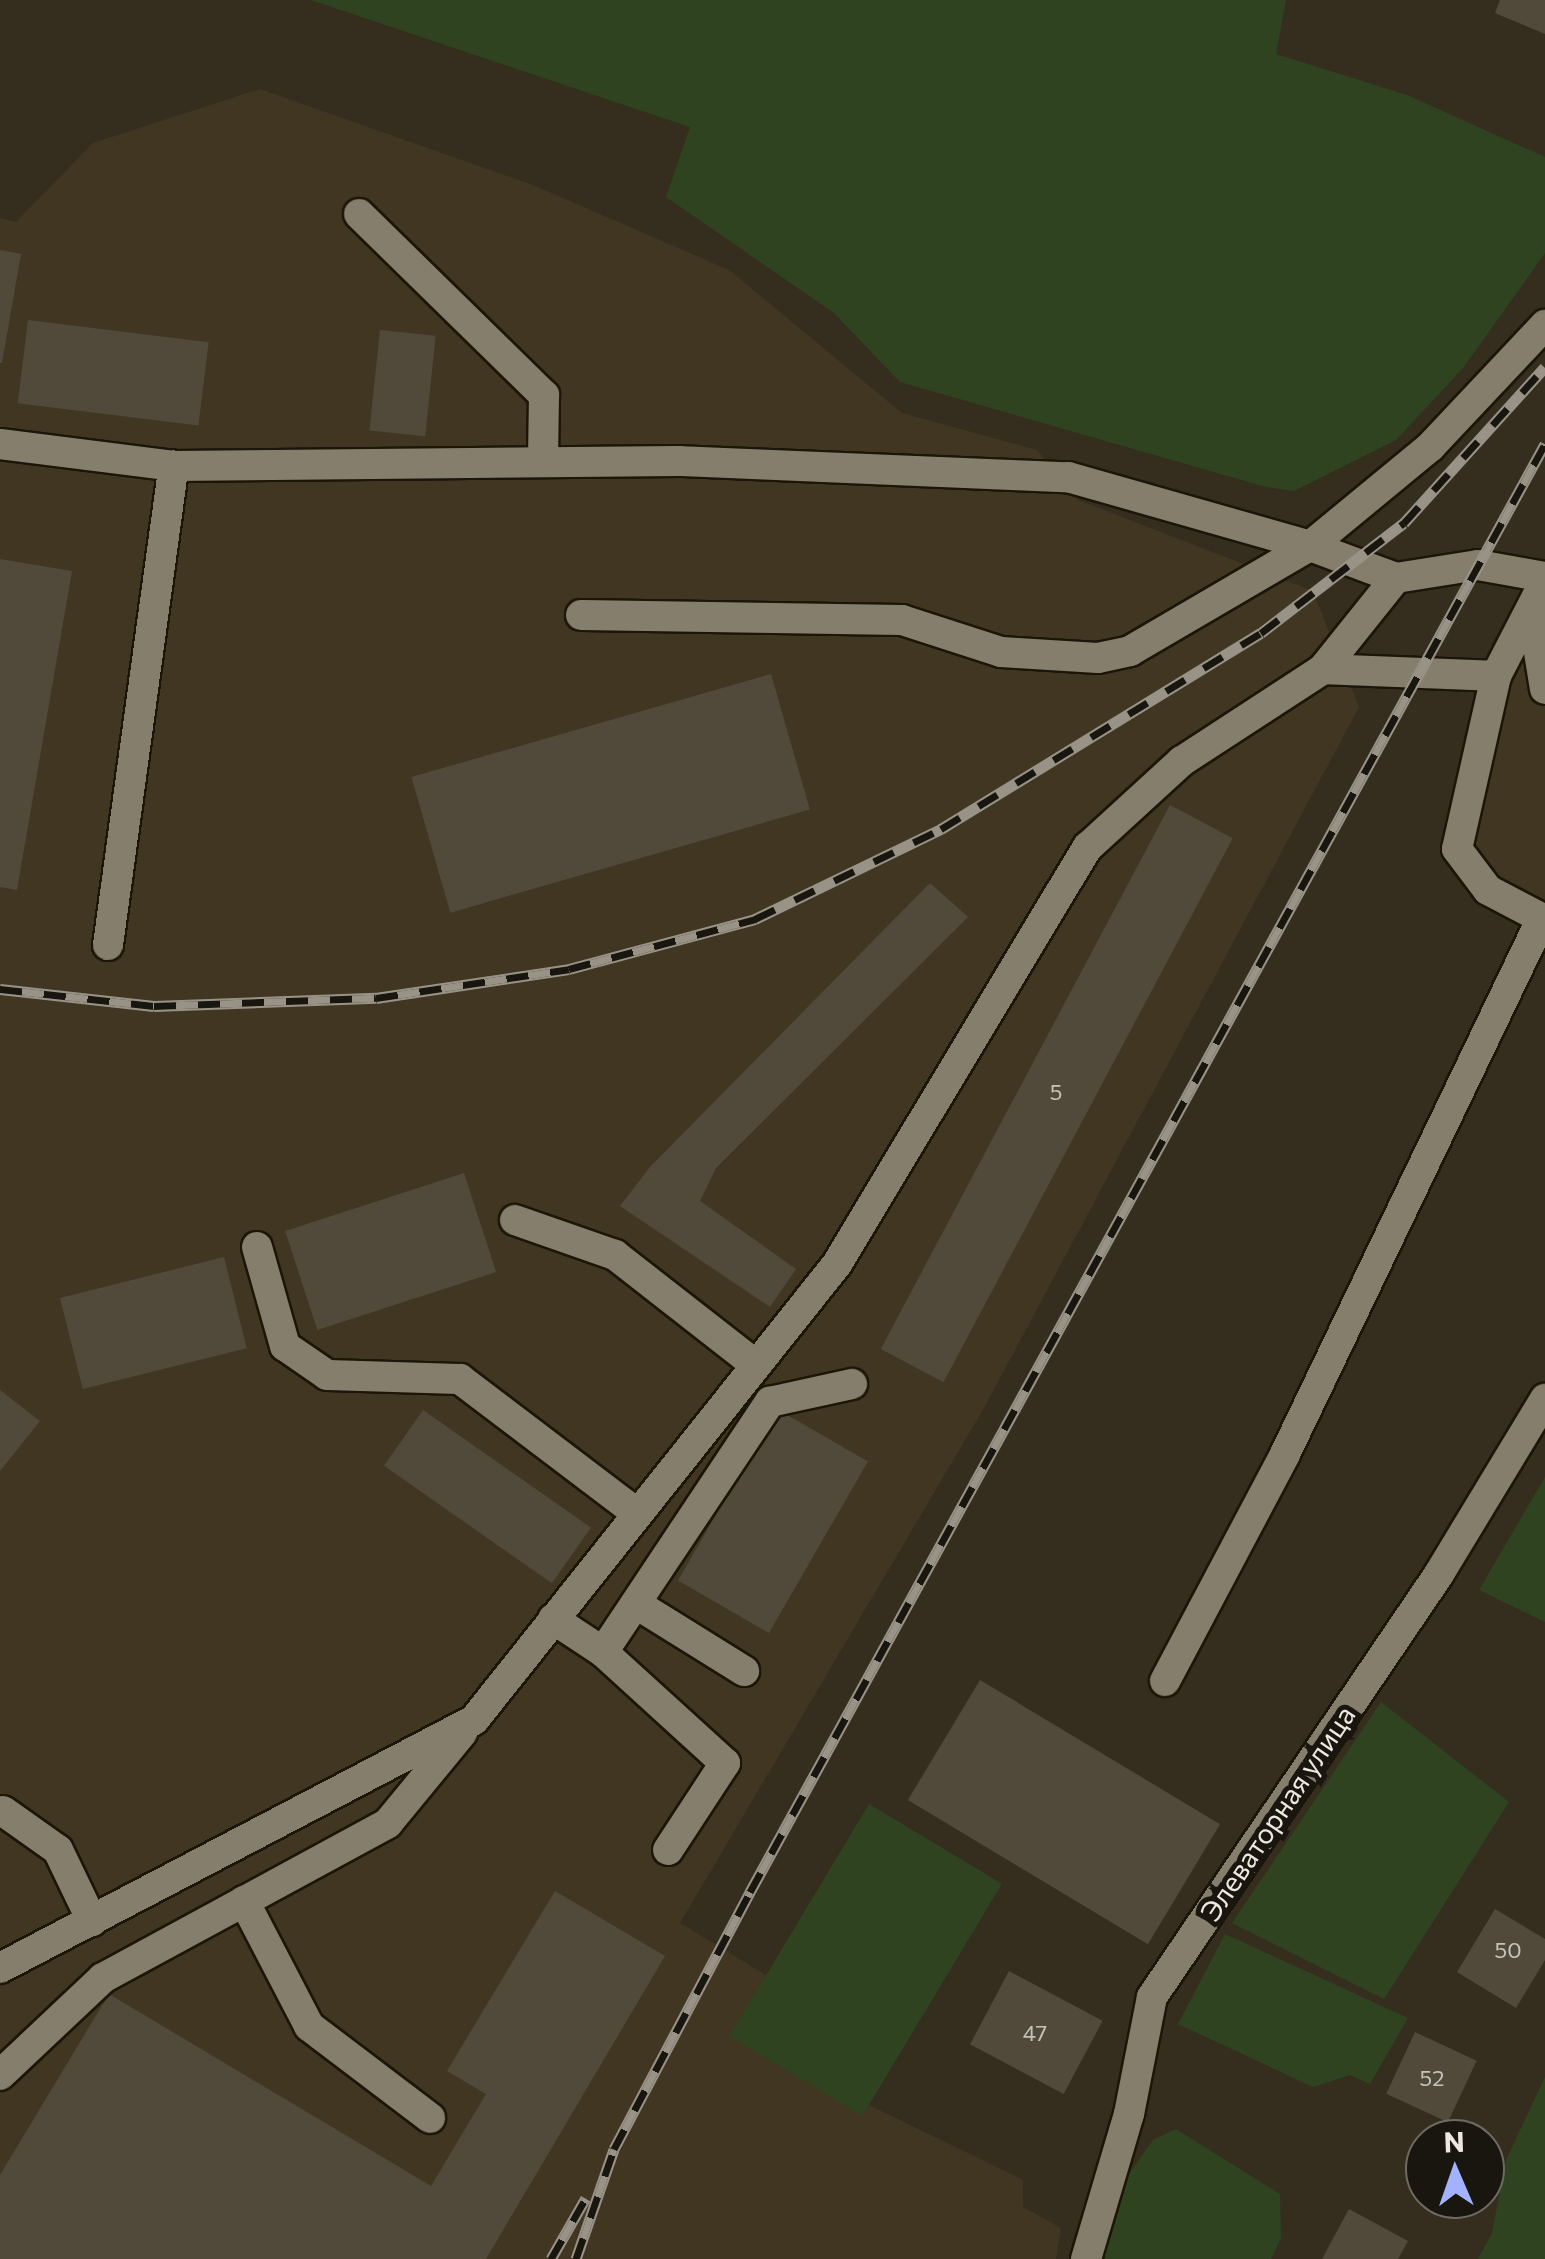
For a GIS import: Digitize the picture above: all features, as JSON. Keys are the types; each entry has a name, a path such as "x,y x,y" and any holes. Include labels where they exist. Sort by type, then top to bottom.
{"street":[{"path":"359,214 544,395 543,461"},
{"path":"580,615 902,620 1001,652 1098,658 1130,651 1310,546 1430,447 1545,325"},
{"path":"0,444 174,466 543,461 1068,477 1310,546 1396,578 1478,565 1540,589"},
{"path":"108,945 174,466"},
{"path":"0,2075 103,1978 388,1823 837,1264 1088,847 1182,761 1323,669 1396,578"},
{"path":"1165,1681 1285,1454 1543,919 1488,890 1456,849 1496,676 1540,589"},
{"path":"1540,589 1545,689"},
{"path":"1323,669 1496,676"},
{"path":"514,1220 616,1255 756,1365"},
{"path":"256,1247 285,1346 326,1375 460,1379 638,1514"},
{"path":"603,1652 770,1402 852,1384"},
{"name":"Элеваторная улица","path":"1086,2259 1129,2114 1152,1997 1439,1574 1545,1399"},
{"path":"638,1605 744,1671"},
{"path":"554,1619 603,1652 725,1763 668,1850"},
{"path":"0,1968 474,1720"},
{"path":"3,1811 58,1850 92,1921"},
{"path":"244,1901 309,2026 430,2118"}],"shaded area":[{"path":"260,89 533,185 729,270 902,413 1037,450 1078,500 1313,591 1359,707 984,1408 680,1923 779,1983 752,2048 1023,2180 1023,2207 1061,2228 1056,2259 0,2259 0,218 16,222 93,143"},
{"path":"1545,581 1545,920 1457,849 1477,743"}],"green space":[{"path":"311,0 1286,0 1276,54 1407,95 1545,157 1545,253 1463,368 1396,440 1294,491 1266,487 900,382 834,313 666,197 690,127"},
{"path":"1545,1477 1545,1622 1479,1590"},
{"path":"1381,1702 1509,1802 1384,1999 1232,1923"},
{"path":"869,1804 1002,1884 862,2116 729,2036"},
{"path":"1225,1934 1408,2018 1370,2084 1350,2075 1313,2087 1178,2024"},
{"path":"1545,2077 1545,2259 1478,2259 1495,2219 1505,2219 1506,2160"},
{"path":"1176,2129 1280,2194 1281,2238 1271,2259 1103,2259 1125,2179 1153,2140"}],"building":[{"path":"1500,0 1545,0 1545,34 1495,13"},
{"path":"0,250 21,254 2,363 0,363"},
{"path":"28,320 209,342 198,426 18,403"},
{"path":"380,330 436,336 425,436 369,430"},
{"path":"0,559 72,571 17,890 0,887"},
{"path":"771,674 810,810 450,913 411,777"},
{"path":"1170,805 1233,838 943,1382 881,1349"},
{"path":"930,883 968,917 716,1168 700,1201 796,1269 770,1307 620,1206 650,1167"},
{"path":"464,1173 496,1272 317,1330 285,1231"},
{"path":"224,1257 247,1348 83,1389 60,1298"},
{"path":"0,1390 40,1421 0,1471"},
{"path":"777,1409 868,1462 769,1633 678,1580"},
{"path":"423,1410 591,1528 552,1583 384,1466"},
{"path":"980,1680 1220,1824 1148,1944 908,1800"},
{"path":"555,1891 665,1956 486,2259 0,2259 0,2175 109,1994 431,2186 486,2094 447,2071"},
{"path":"1495,1909 1545,1939 1545,1960 1516,2008 1457,1972"},
{"path":"1009,1971 1103,2021 1064,2094 970,2044"},
{"path":"1415,2032 1477,2061 1449,2119 1441,2119 1386,2094"},
{"path":"1349,2209 1408,2241 1398,2259 1322,2259"}],"railway":[{"path":"0,989 154,1006 376,998 569,969 755,919 941,829 1261,633 1404,523 1545,367"},
{"path":"576,2259 614,2149 750,1892 1545,444"},
{"path":"551,2259 586,2198"}]}
